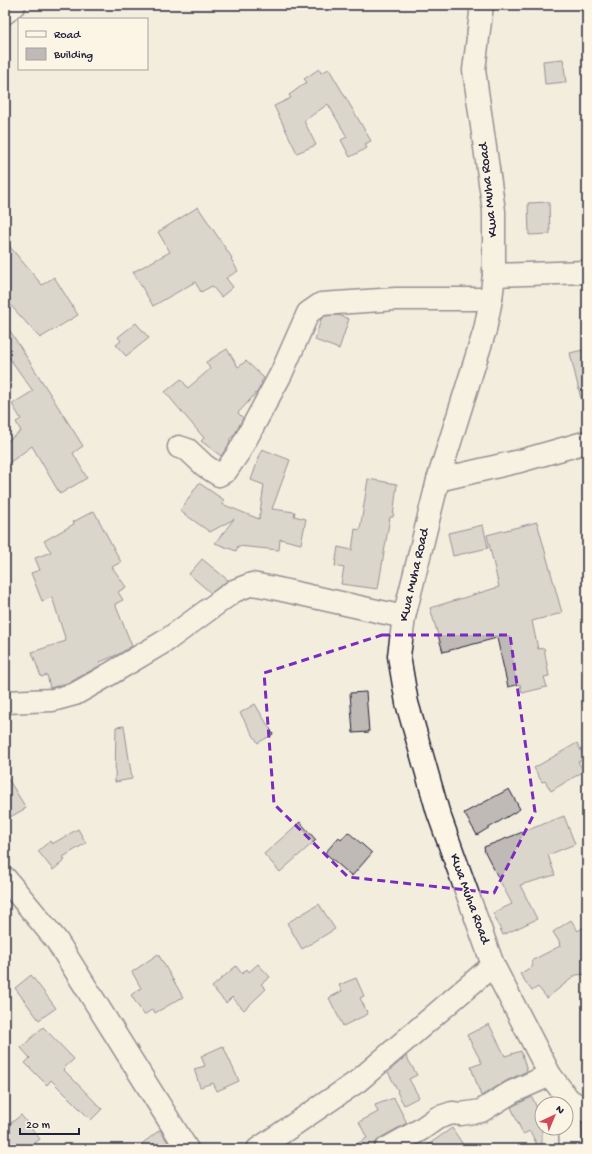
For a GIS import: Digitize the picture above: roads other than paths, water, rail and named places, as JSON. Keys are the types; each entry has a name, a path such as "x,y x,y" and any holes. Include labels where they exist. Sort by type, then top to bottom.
{"street":[{"path":"5,13 14,5"},
{"name":"Kwa Muha Road","path":"482,5 474,70 494,211 494,274 491,299 485,330 438,480 404,617 399,656 407,703 438,812 493,966 550,1075 578,1106"},
{"path":"494,274 587,272"},
{"path":"179,447 188,450 205,466 219,475 226,471 239,452 268,399 308,313 321,304 396,299 491,299"},
{"path":"438,480 520,461 587,442"},
{"path":"5,702 53,700 75,694 167,640 234,591 252,584 404,617"},
{"path":"5,878 57,941 187,1149"},
{"path":"258,1149 358,1081 493,966"},
{"path":"386,1149 420,1130 437,1118 452,1113 461,1114 481,1110 512,1092 550,1075"},
{"path":"571,1149 578,1106"}]}
